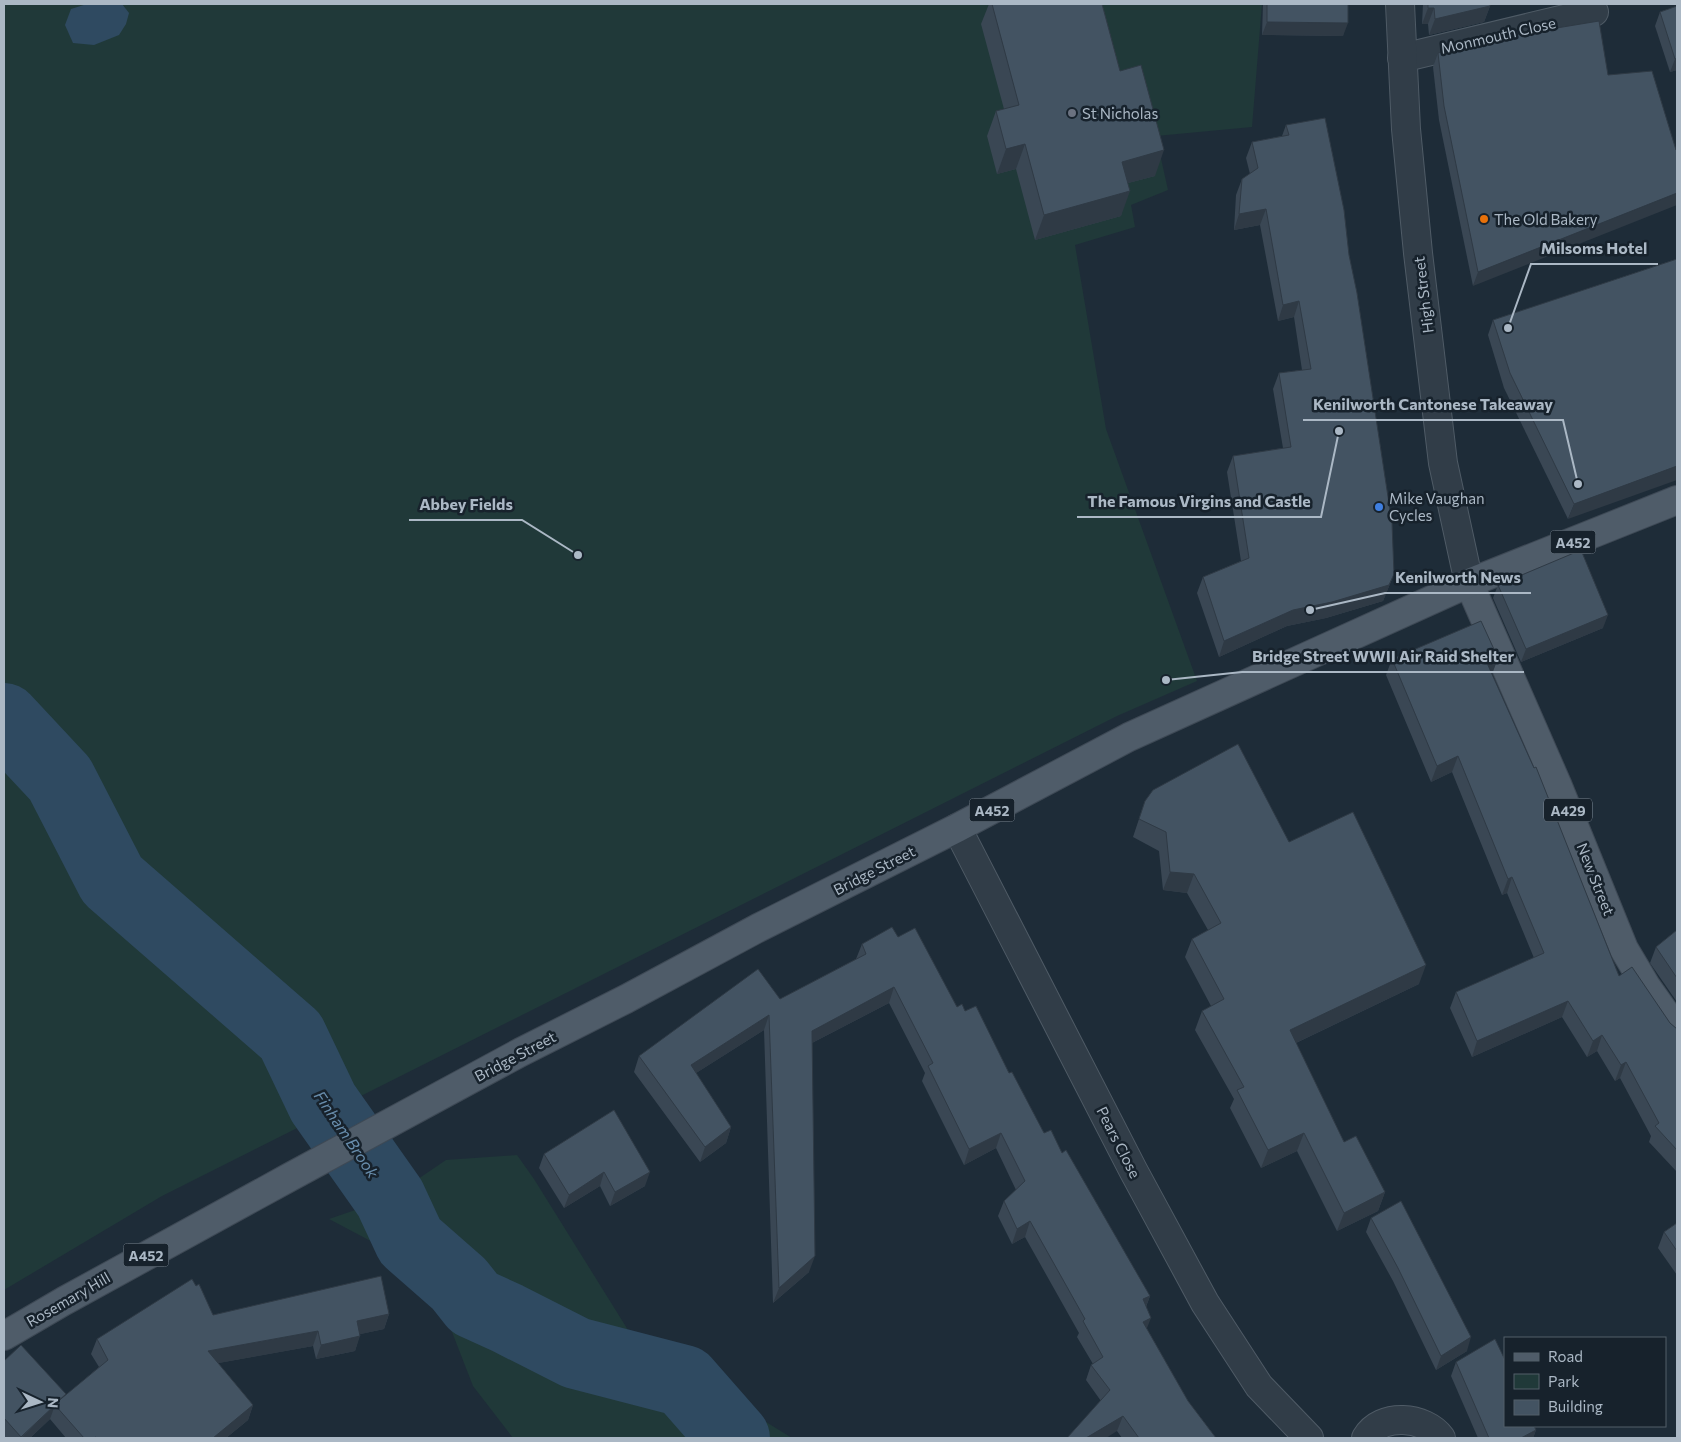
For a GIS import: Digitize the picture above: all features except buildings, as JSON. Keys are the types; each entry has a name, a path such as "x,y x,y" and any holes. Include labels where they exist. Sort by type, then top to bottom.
{"main road":[{"name":"A452","path":"1469,583 1677,500"},
{"name":"Bridge Street","path":"290,1177 521,1052 626,999 758,928 957,828 1129,737 1469,583"},
{"name":"New Street","path":"1469,583 1557,784 1624,948 1646,986 1677,1030"},
{"name":"Rosemary Hill","path":"4,1336 81,1291 290,1177"}],"street":[{"name":"High Street","path":"1400,4 1406,129 1418,253 1443,463 1469,583"},
{"name":"Monmouth Close","path":"1402,58 1594,12"},
{"name":"Pears Close","path":"957,828 1133,1170 1205,1303 1259,1386 1308,1438"},
{"path":"1366,1438 1368,1434 1381,1425 1396,1420 1414,1421 1426,1425 1441,1438"}],"green space":[{"path":"4,4 1262,4 1252,127 1156,136 1168,190 1131,205 1135,227 1075,245 1106,429 1197,681 1117,716 162,1196 4,1290"},
{"path":"517,1155 534,1179 628,1330 678,1359 766,1422 792,1438 513,1438 473,1386 445,1314 399,1256 329,1219 390,1198 446,1160"}],"water":[{"path":"87,4 122,4 129,13 126,24 119,35 94,45 73,43 65,25 71,9"}],"waterway":[{"name":"Finham Brook","path":"4,719 60,779 112,880 291,1036 323,1103 390,1198 410,1241 459,1284 474,1303 576,1353 684,1381 734,1438"}],"place":[{"name":"St Nicholas","path":"1072,113"},
{"name":"The Old Bakery","path":"1484,219"},
{"name":"Milsoms Hotel","path":"1508,328"},
{"name":"The Famous Virgins and Castle","path":"1339,431"},
{"name":"Kenilworth Cantonese Takeaway","path":"1578,484"},
{"name":"Mike Vaughan Cycles","path":"1379,507"},
{"name":"Abbey Fields","path":"578,555"},
{"name":"Kenilworth News","path":"1310,610"},
{"name":"Bridge Street WWII Air Raid Shelter","path":"1166,680"}]}
